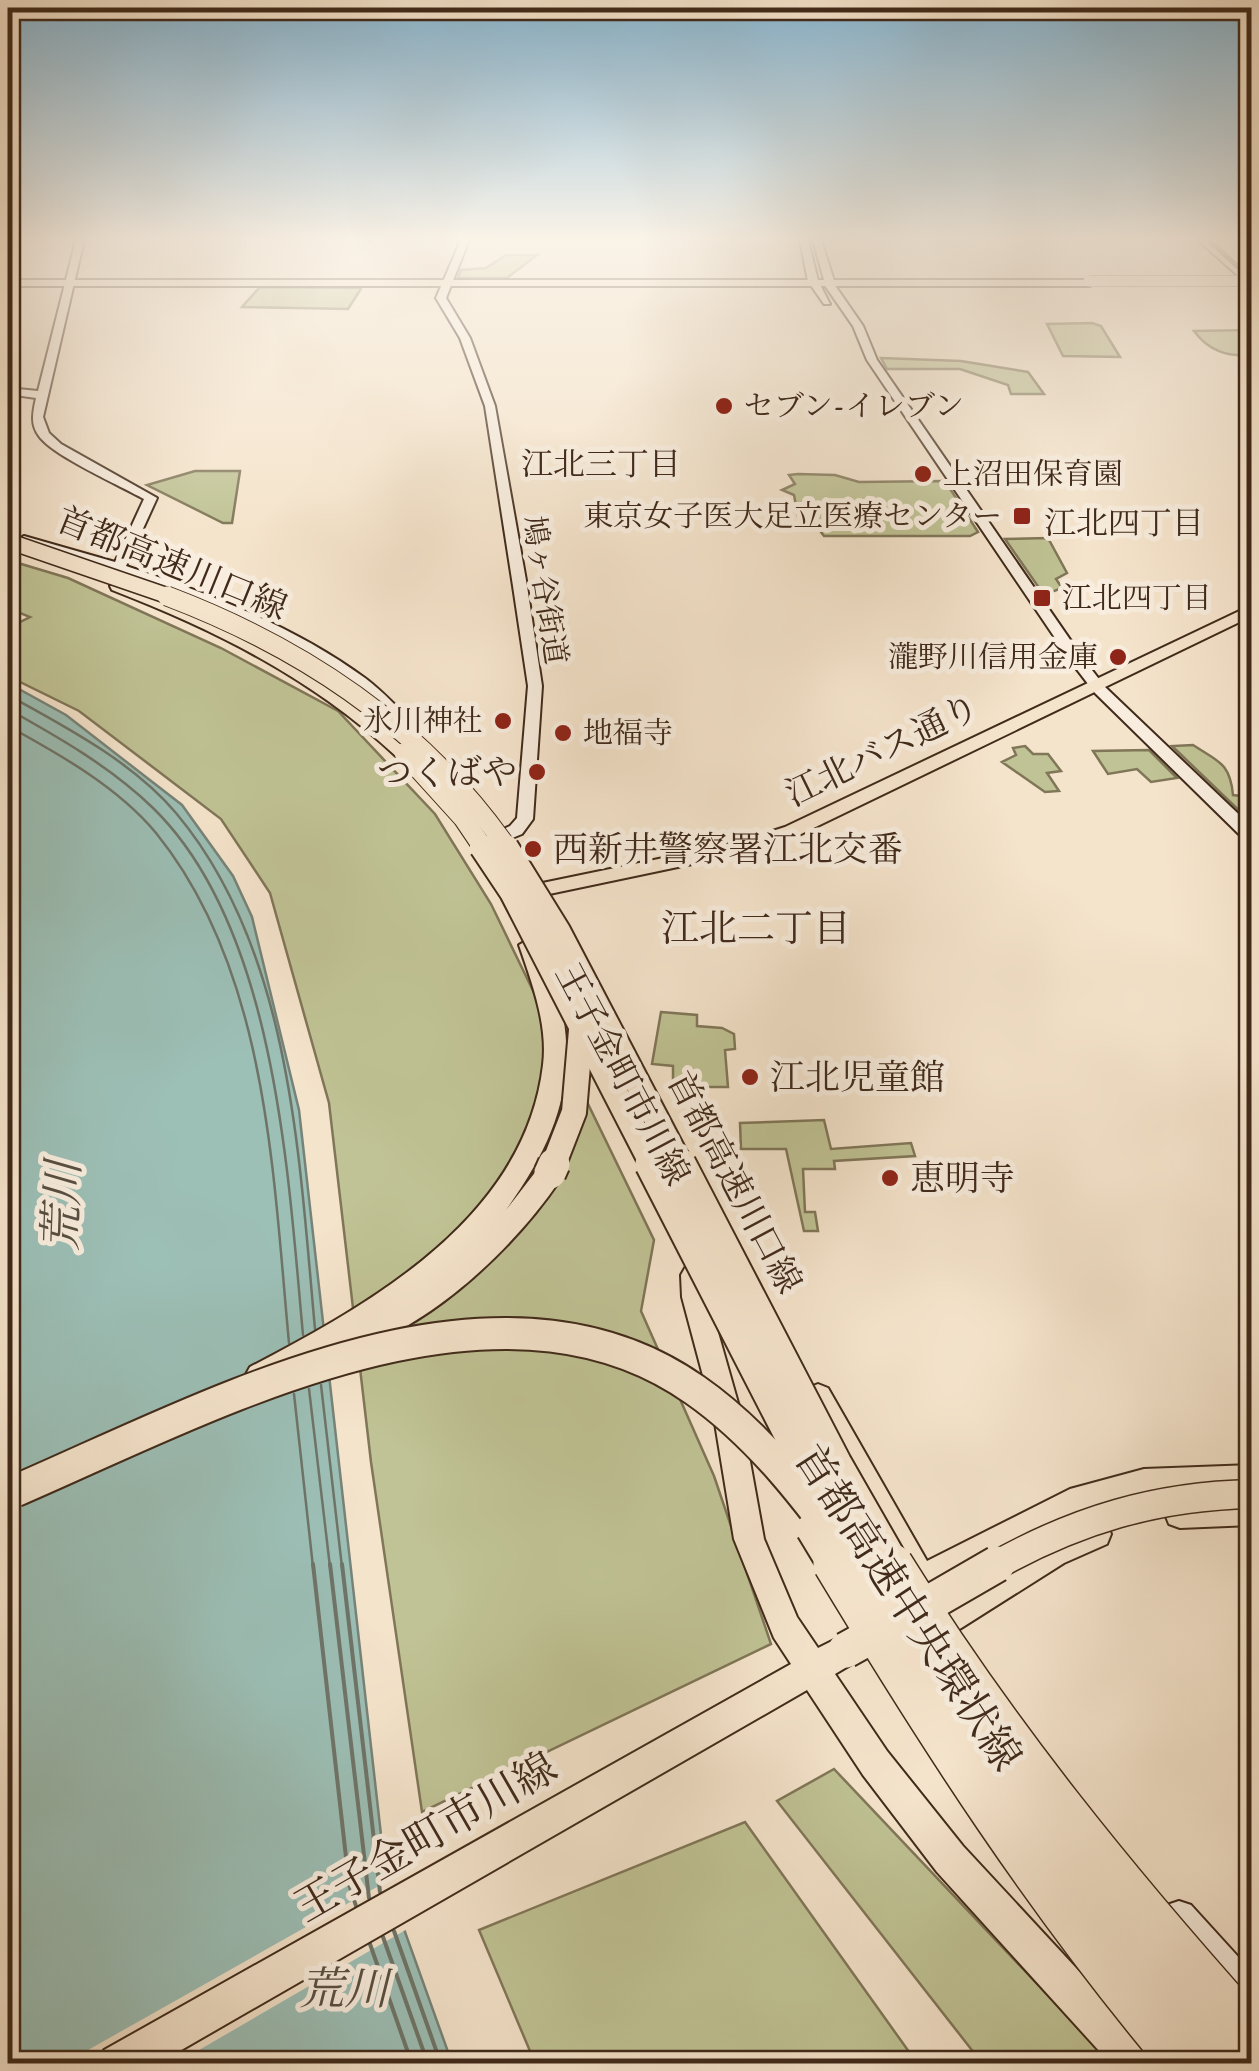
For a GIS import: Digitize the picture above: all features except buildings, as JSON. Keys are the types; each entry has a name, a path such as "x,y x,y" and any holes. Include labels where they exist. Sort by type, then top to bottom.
{"highway":[{"name":"首都高速川口線","path":"8,543 171,606 320,682 373,722 512,866 891,1561 955,1661 1085,1840 1252,2030"},
{"name":"首都高速川口線","path":"12,1498 336,1334 438,1261 508,1192 534,1146 548,1110 556,1046 512,866"},
{"name":"首都高速川口線","path":"512,866 570,997 860,1568 972,1750 1074,1892 1206,2064"},
{"name":"首都高速中央環状線","path":"12,1498 253,1392 408,1344 483,1335 540,1337 590,1345 654,1367 714,1401 780,1463 1062,1852 1150,1960 1244,2064"},
{"name":"首都高速中央環状線","path":"12,1498 306,1382 424,1348 504,1342 556,1345 614,1359 666,1380 724,1419 780,1481 992,1820 1095,1962 1180,2064"},
{"path":"1074,1892 1216,2064"}],"main road":[{"name":"江北バス通り","path":"512,866 736,849 792,831 1252,610"},
{"name":"王子金町市川線","path":"512,866 910,1586 936,1626"},
{"path":"729,1255 698,1267 693,1284 725,1403 749,1539 776,1610 811,1669 950,1859 1138,2064"},
{"path":"910,1586 1035,1517 1108,1490 1186,1478 1252,1478"},
{"name":"王子金町市川線","path":"118,2064 778,1687 1080,1520 1128,1504 1180,1496 1252,1494"},
{"path":"936,1626 1053,1552 1089,1536 1164,1516 1252,1511"}],"street":[{"path":"54,337 37,420 44,435 151,498 110,573"},
{"name":"鳩ヶ谷街道","path":"464,337 490,406 534,686 527,811 512,866"},
{"path":"852,337 869,354"},
{"path":"860,337 1094,683 1252,837"},
{"path":"8,391 41,395"},
{"path":"8,543 110,573 264,645 346,693 413,754 512,866"},
{"path":"936,1626 1101,1829 1252,1998"},
{"path":"936,1626 1031,1793 1233,2064"}],"green space":[{"path":"1053,337 1108,337 1120,357 1063,356"},
{"path":"1251,337 1251,355 1226,353 1199,338"},
{"path":"881,358 961,361 1028,372 1044,394 1011,394 1008,385 960,369 887,369"},
{"path":"195,471 240,471 232,523 223,523 147,485"},
{"path":"789,475 835,475 859,482 945,481 978,532 970,536 824,536 814,523 798,516 794,495 782,490 795,484"},
{"path":"1048,538 1067,573 1056,579 1062,588 1044,595 1005,539"},
{"path":"8,560 68,578 221,648 338,711 435,814 491,904 654,1240 641,1311 714,1476 771,1644 422,1812 371,1462 329,1103 270,893 221,819 79,711 8,676 8,628 30,617 8,608"},
{"path":"1193,745 1225,769 1233,795 1251,797 1251,822 1172,746"},
{"path":"1025,746 1033,754 1048,754 1061,771 1047,773 1059,791 1045,792 1002,762 1016,755 1013,748"},
{"path":"1149,750 1177,778 1151,782 1137,769 1108,774 1093,751"},
{"path":"661,1012 697,1015 697,1026 722,1028 734,1034 735,1049 725,1050 728,1087 673,1087 673,1066 652,1064"},
{"path":"824,1120 831,1149 911,1143 915,1156 834,1161 835,1169 803,1169 805,1212 815,1212 818,1231 804,1231 786,1149 741,1149 740,1123"},
{"path":"834,1769 1112,2063 982,2063 777,1801"},
{"path":"745,1822 917,2063 535,2063 479,1930"}],"water":[{"name":"荒川","path":"8,683 66,715 182,805 233,876 252,917 299,1110 386,1879 452,2063 8,2063"}],"pier":[{"path":"391,1879 409,1928 175,2064 65,2063"}],"place":[{"name":"セブン-イレブン","path":"724,406"},
{"name":"上沼田保育園","path":"923,474"},
{"name":"東京女子医大足立医療センター","path":"1022,516"},
{"name":"江北四丁目","path":"1042,598"},
{"name":"瀧野川信用金庫","path":"1118,657"},
{"name":"氷川神社","path":"503,721"},
{"name":"地福寺","path":"563,733"},
{"name":"つくばや","path":"537,772"},
{"name":"西新井警察署江北交番","path":"533,849"},
{"name":"江北児童館","path":"750,1077"},
{"name":"恵明寺","path":"890,1178"}],"district":[{"name":"江北三丁目","path":"601,464"},
{"name":"江北四丁目","path":"1124,523"},
{"name":"江北二丁目","path":"756,928"}]}
